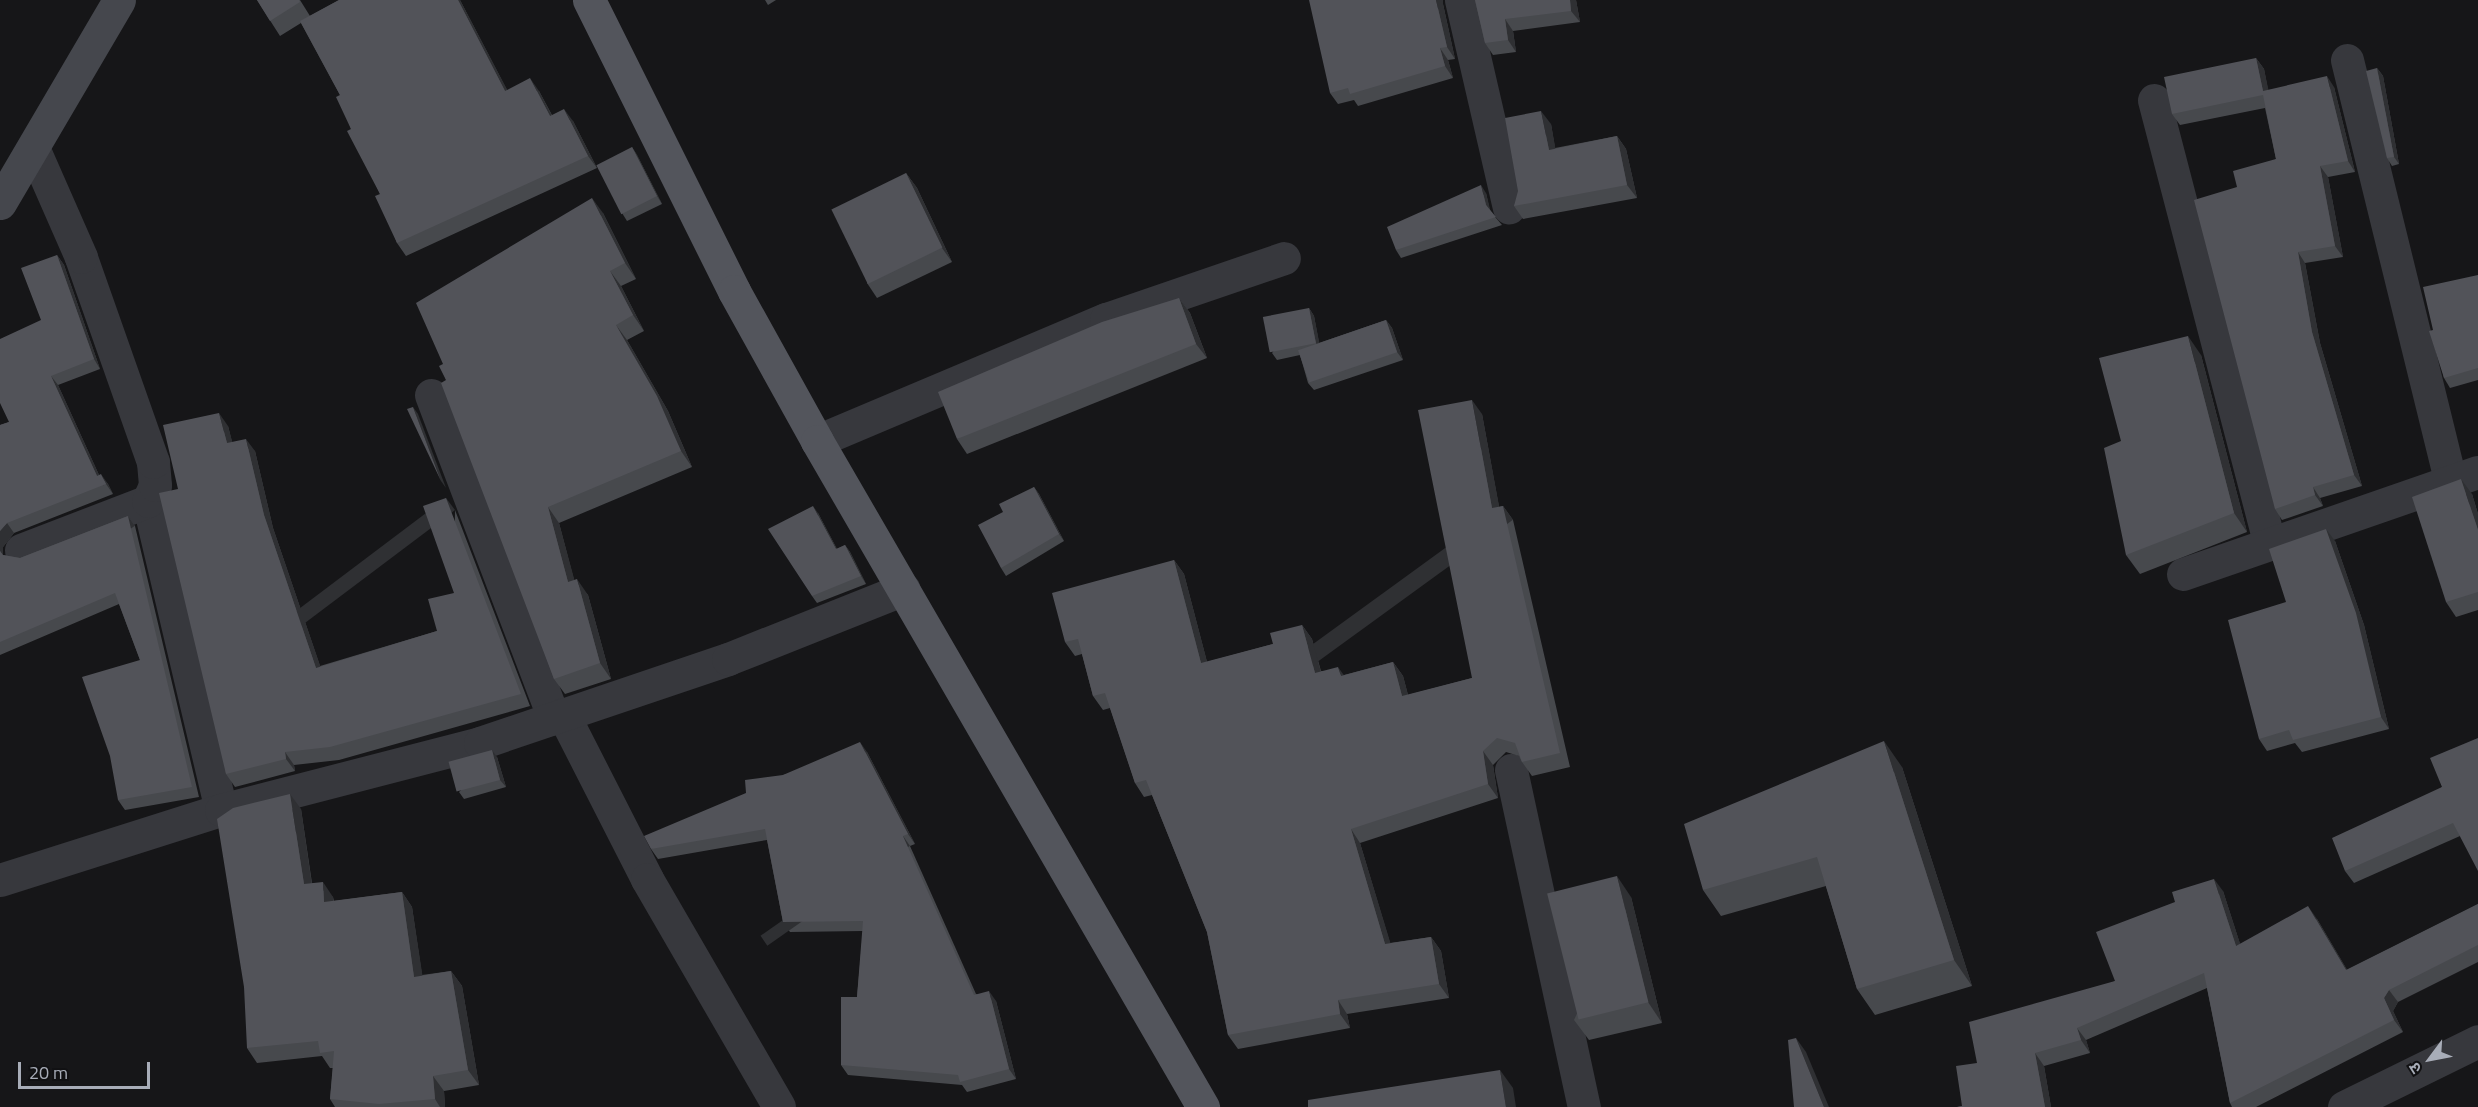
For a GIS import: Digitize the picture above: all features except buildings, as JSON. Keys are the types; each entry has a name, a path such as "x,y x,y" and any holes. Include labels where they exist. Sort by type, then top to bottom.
{"main road":[{"path":"589,0 734,291 817,441 1203,1107"}],"street":[{"path":"0,203 34,150 119,0"},
{"path":"1461,0 1509,208"},
{"path":"2183,574 2464,475 2347,60"},
{"path":"2154,100 2269,543"},
{"path":"34,150 81,257 153,462 155,485 148,501 221,810"},
{"path":"817,441 1106,319 1284,258"},
{"path":"431,395 558,716 647,879 779,1107"},
{"path":"21,550 148,501"},
{"path":"0,879 221,810 480,743 728,659 904,589"},
{"path":"1511,770 1584,1107"},
{"path":"2344,1107 2478,1041"}]}
